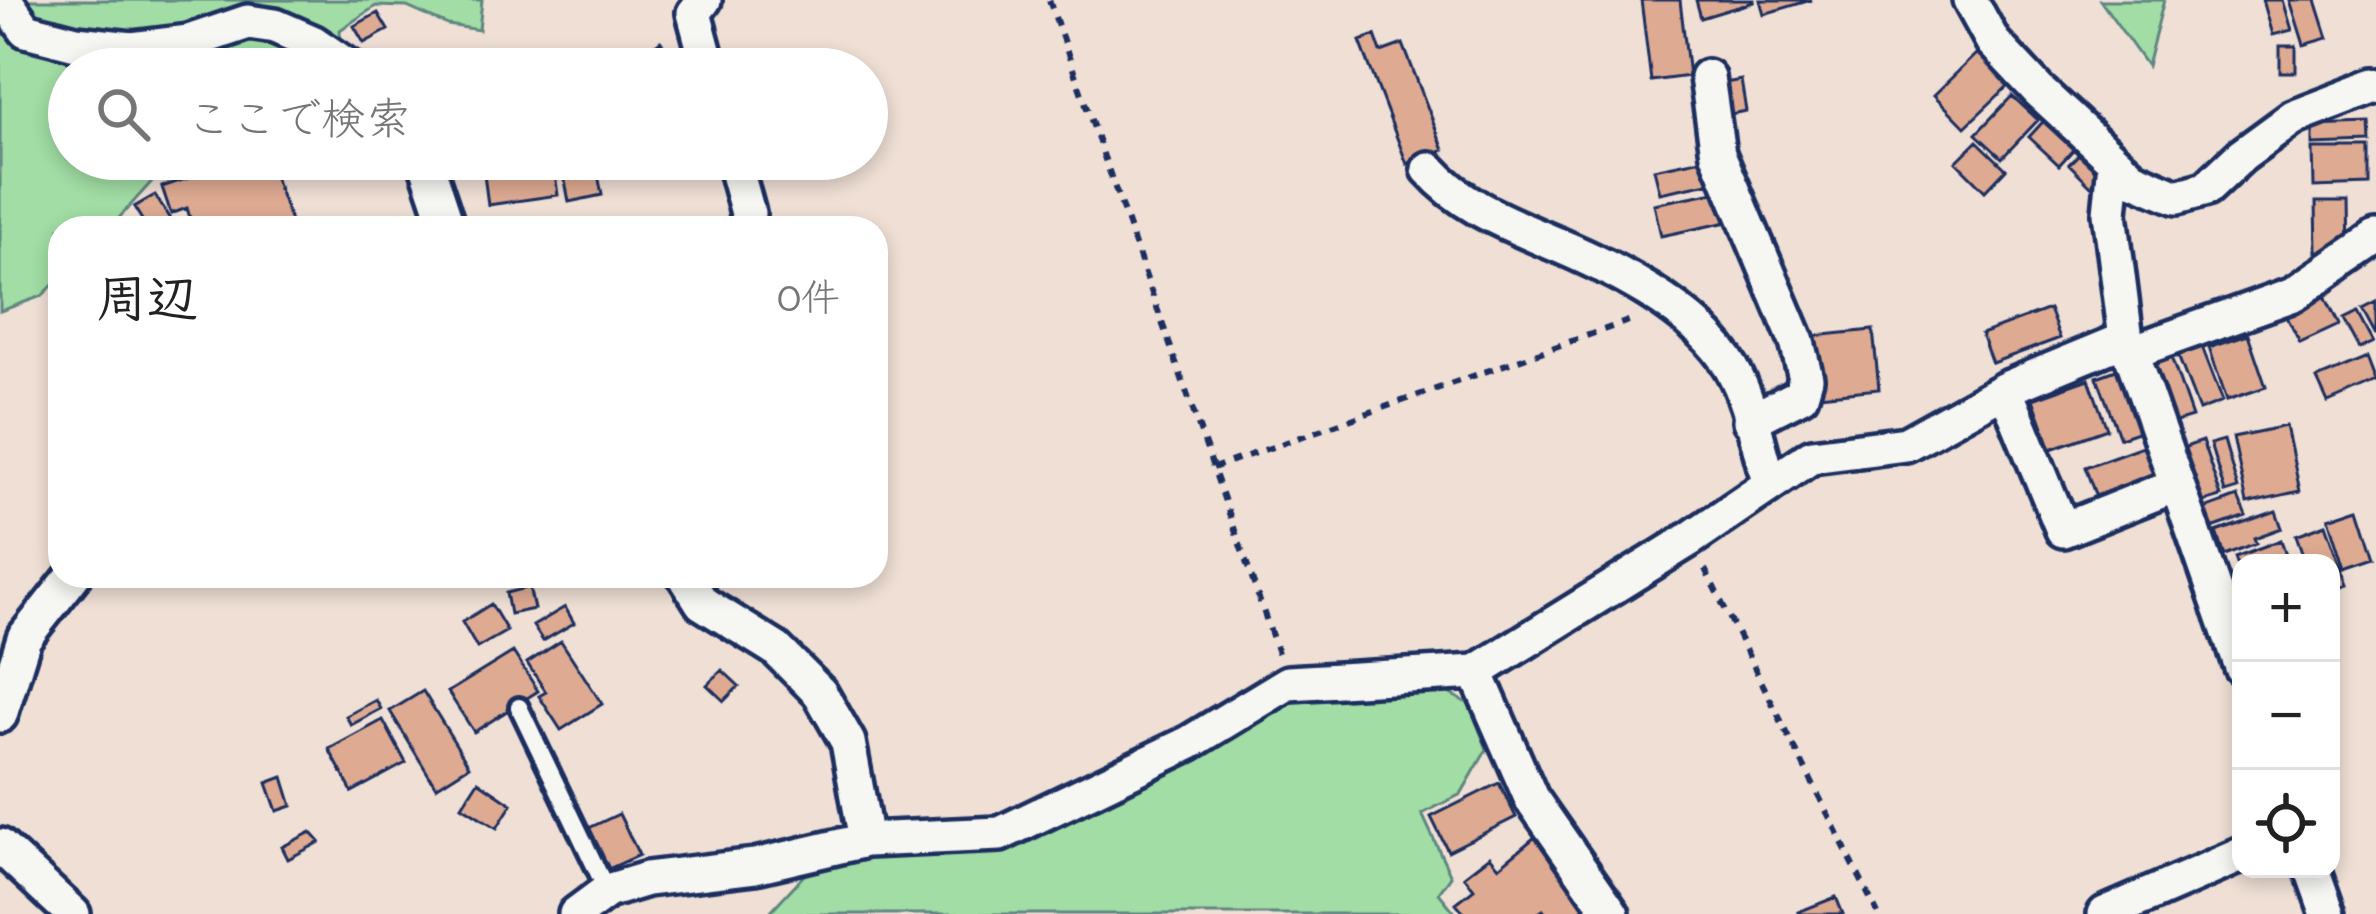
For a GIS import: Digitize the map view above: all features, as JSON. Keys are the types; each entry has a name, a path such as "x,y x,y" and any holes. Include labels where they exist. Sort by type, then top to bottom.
{"street":[{"path":"5,0 26,30 116,48"},
{"path":"1970,0 1993,42 2116,162 2133,178 2177,197 2206,190 2241,156 2293,118 2376,86"},
{"path":"699,7 706,48"},
{"path":"146,48 189,42 248,22 275,26 321,48"},
{"path":"1707,77 1718,154 1797,342 1806,378 1801,395 1750,421"},
{"path":"2116,162 2110,212 2127,346 2239,662"},
{"path":"1429,169 1449,191 1489,216 1602,263 1707,333 1735,372 1770,483"},
{"path":"432,180 444,216"},
{"path":"739,180 748,216"},
{"path":"576,914 607,891 646,879 755,866 866,840 1000,834 1189,743 1288,683 1476,672 1690,539 1812,456 1906,444 2005,389 2294,294 2376,238"},
{"path":"2005,389 2062,530 2176,485"},
{"path":"0,716 24,638 64,588"},
{"path":"693,588 702,603 776,650 820,693 848,742 866,840"},
{"path":"1476,672 1531,797 1612,914"},
{"path":"0,846 73,914"},
{"path":"2105,914 2232,860"},
{"path":"2315,878 2328,914"}],"lane":[{"path":"519,707 607,891"}],"path":[{"path":"1049,0 1288,683"},
{"path":"656,48 699,7"},
{"path":"1213,468 1669,307"},
{"path":"1690,539 1878,914"}],"green space":[{"path":"0,0 482,0 479,30 448,25 407,7 376,6 340,30 341,48 48,48 48,180 153,180 121,216 48,216 48,290 0,311"},
{"path":"2100,0 2164,0 2147,66"},
{"path":"1433,685 1469,704 1487,749 1461,794 1422,814 1451,876 1439,893 1456,914 768,914 804,875 866,856 1003,850 1198,755 1290,695"}],"building":[{"path":"1641,0 1680,0 1689,76 1651,81"},
{"path":"1696,0 1754,0 1754,2 1701,18"},
{"path":"1760,0 1811,0 1764,14"},
{"path":"2263,0 2283,0 2292,30 2273,35"},
{"path":"2290,0 2316,0 2328,38 2304,45"},
{"path":"378,13 388,30 364,43 354,26"},
{"path":"1375,35 1381,52 1403,44 1444,150 1407,164 1360,41"},
{"path":"2280,46 2296,46 2296,72 2280,72"},
{"path":"1977,53 2009,85 1965,127 1934,95"},
{"path":"1741,80 1746,111 1725,115 1720,84"},
{"path":"2012,96 2038,120 2002,158 1976,134"},
{"path":"2052,112 2082,140 2059,165 2029,137"},
{"path":"2370,124 2371,143 2313,145 2313,126"},
{"path":"1977,141 2006,169 1985,191 1956,162"},
{"path":"2088,145 2110,167 2091,186 2069,164"},
{"path":"2313,149 2370,149 2370,185 2314,187"},
{"path":"1707,158 1713,182 1660,193 1654,169"},
{"path":"182,180 276,180 289,216 189,216 187,208 171,214 162,187"},
{"path":"485,180 556,180 558,195 488,205"},
{"path":"565,180 599,180 602,195 569,202"},
{"path":"1720,191 1727,222 1661,236 1654,204"},
{"path":"155,195 168,216 140,216 134,207"},
{"path":"2316,202 2348,202 2349,252 2317,252"},
{"path":"2325,296 2339,325 2300,343 2286,315"},
{"path":"2376,302 2376,335 2362,309"},
{"path":"2049,309 2060,338 1992,363 1981,334"},
{"path":"2357,312 2373,342 2359,349 2343,319"},
{"path":"1873,330 1879,389 1818,395 1813,336"},
{"path":"2248,334 2266,387 2227,400 2209,347"},
{"path":"2201,344 2223,401 2199,410 2177,353"},
{"path":"2169,351 2192,417 2173,423 2149,358"},
{"path":"2367,358 2376,382 2328,403 2317,379"},
{"path":"2119,369 2143,430 2120,438 2097,377"},
{"path":"2089,379 2107,429 2051,449 2033,399"},
{"path":"2286,426 2300,491 2247,503 2233,437"},
{"path":"2224,440 2238,489 2225,493 2210,444"},
{"path":"2202,441 2221,497 2201,503 2183,448"},
{"path":"2148,444 2160,474 2096,497 2085,467"},
{"path":"2238,497 2246,516 2212,528 2205,509"},
{"path":"2359,508 2375,558 2345,568 2329,518"},
{"path":"2276,511 2282,528 2224,555 2216,532"},
{"path":"2326,524 2337,554 2303,554 2296,535"},
{"path":"2281,540 2286,554 2243,554"},
{"path":"2340,563 2348,585 2340,588"},
{"path":"529,588 534,609 510,614 506,593"},
{"path":"491,604 507,631 477,648 462,622"},
{"path":"565,607 574,623 543,641 533,626"},
{"path":"561,641 602,704 561,730 539,696 546,692 527,663"},
{"path":"513,652 538,691 474,732 448,692"},
{"path":"722,670 739,686 724,701 707,685"},
{"path":"423,691 469,766 436,787 390,711"},
{"path":"376,700 381,709 351,725 346,716"},
{"path":"383,720 406,763 352,792 329,749"},
{"path":"283,777 292,806 277,811 267,783"},
{"path":"478,781 512,804 497,828 462,806"},
{"path":"1499,783 1516,817 1448,851 1431,817"},
{"path":"619,814 639,855 606,870 587,829"},
{"path":"311,832 320,842 288,859 282,847"},
{"path":"1535,837 1589,904 1576,914 1546,914 1543,910 1537,914 1465,914 1456,903 1474,889 1464,876 1490,856 1499,867"},
{"path":"1836,897 1843,914 1798,912"}]}
